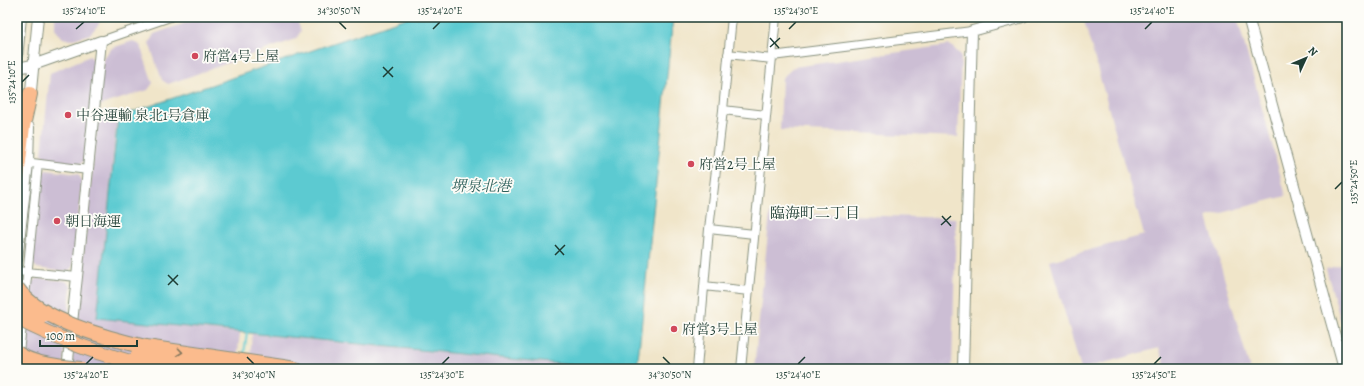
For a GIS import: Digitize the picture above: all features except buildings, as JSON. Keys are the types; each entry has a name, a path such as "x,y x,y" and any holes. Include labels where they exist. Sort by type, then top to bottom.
{"highway":[{"path":"17,178 23,126 30,94"},
{"path":"17,288 30,302 50,314 79,327 124,342 153,348 294,369"},
{"path":"17,306 62,328 94,341 162,360 221,369"},
{"path":"17,318 61,339 93,351 126,362 157,369"},
{"path":"17,353 34,361 80,369"}],"street":[{"path":"21,17 17,58 33,65"},
{"path":"17,369 27,272 33,163 30,94 38,17"},
{"path":"17,68 33,65 170,17"},
{"path":"697,369 709,229 732,17"},
{"path":"741,369 776,17"},
{"path":"728,54 772,58 972,31 1023,17"},
{"path":"1248,17 1344,369"},
{"path":"963,369 972,31"},
{"path":"67,369 101,41"},
{"path":"723,110 766,115"},
{"path":"33,163 88,170"},
{"path":"17,259 33,163"},
{"path":"709,229 754,234"},
{"path":"17,271 77,276"},
{"path":"704,286 748,291"}],"shaded area":[{"path":"55,17 100,17 99,24 90,34 70,40 63,38 57,33 55,28"},
{"path":"203,17 296,17 301,31 296,39 168,84 162,80 149,43 154,34"},
{"path":"1083,17 1237,17 1286,196 1207,217 1250,369 1166,369 1159,348 1081,369 1050,261 1144,235"},
{"path":"133,41 140,45 153,83 148,90 98,106 103,59 112,48"},
{"path":"950,45 961,55 958,137 780,130 782,78 794,67"},
{"path":"90,56 95,62 85,160 80,164 47,161 42,154 50,73"},
{"path":"98,114 117,116 97,318 240,333 236,369 71,369"},
{"path":"46,170 78,174 82,180 73,266 67,272 37,268 31,262 40,177"},
{"path":"770,213 956,218 952,369 754,369"},
{"path":"1347,263 1347,343 1326,269"},
{"path":"37,278 66,281 71,286 63,369 20,369 31,283"},
{"path":"252,334 606,369 249,369"}],"water":[{"name":"堺泉北港","path":"409,17 673,17 637,369 612,369 97,318 118,117"}],"waterway":[{"path":"244,354 247,332"}],"place":[{"name":"府営4号上屋","path":"195,56"},
{"name":"中谷運輸 泉北1号倉庫","path":"68,115"},
{"name":"府営2号上屋","path":"691,164"},
{"name":"朝日海運","path":"57,221"},
{"name":"府営3号上屋","path":"674,329"}],"district":[{"name":"臨海町二丁目","path":"815,213"}]}
